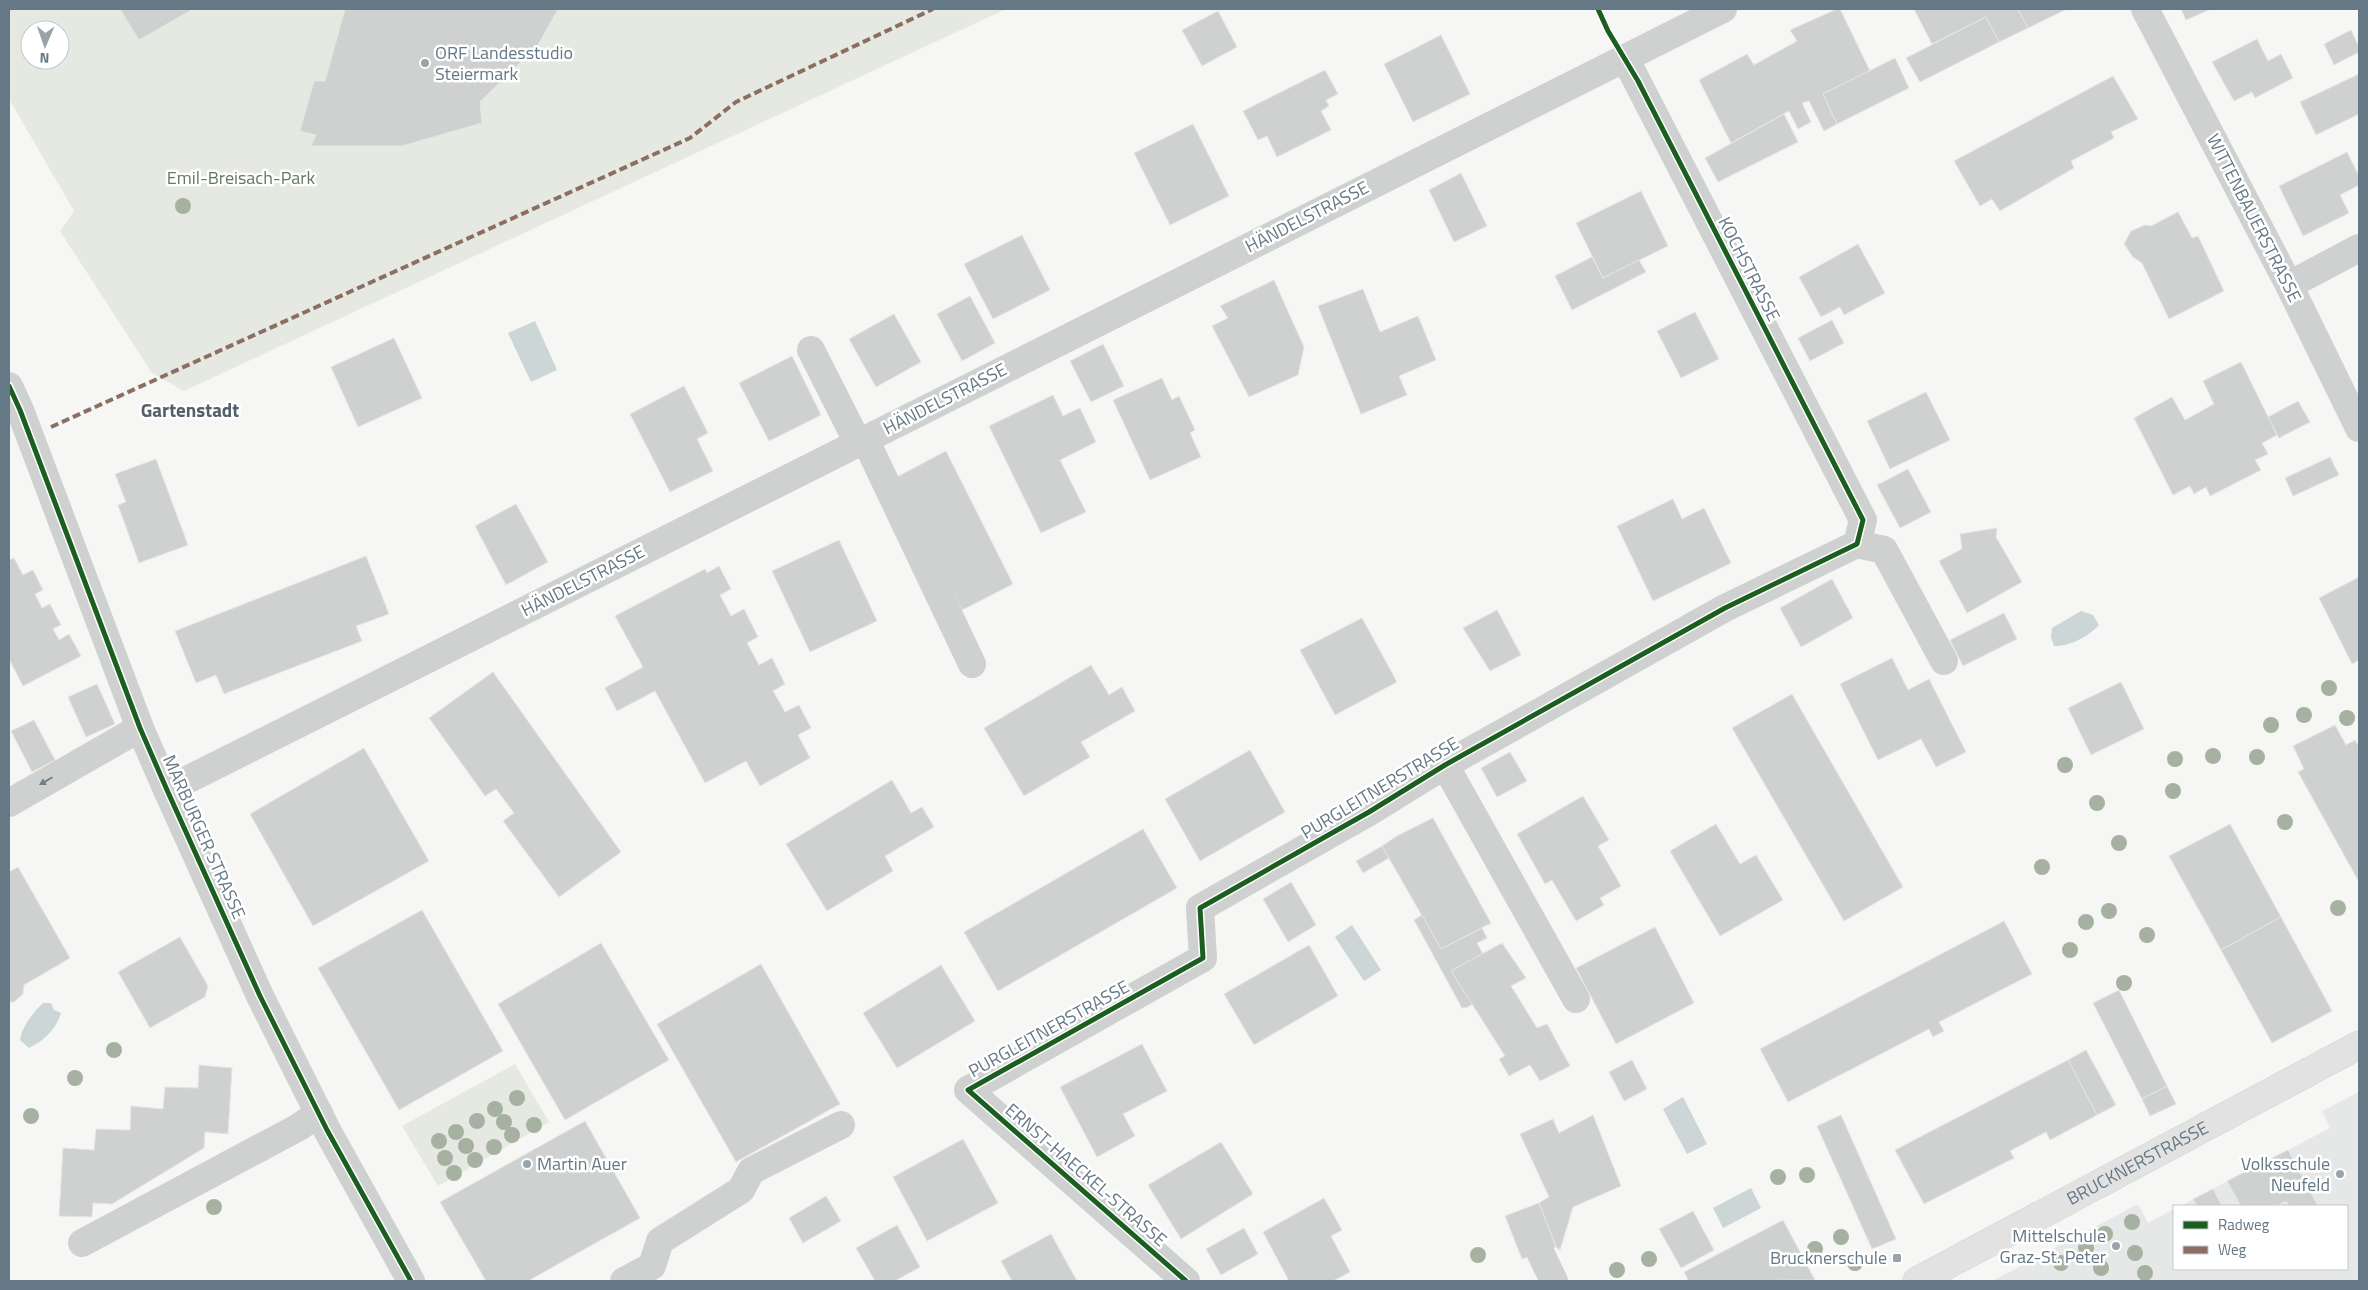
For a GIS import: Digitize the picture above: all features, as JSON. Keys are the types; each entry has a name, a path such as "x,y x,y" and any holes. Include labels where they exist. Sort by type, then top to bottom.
{"main road":[{"name":"BRUCKNERSTRASSE","path":"1917,1281 2359,1045"}],"street":[{"name":"HÄNDELSTRASSE","path":"167,790 1723,9"},
{"name":"WITTENBAUERSTRASSE","path":"2145,9 2289,285 2359,428"},
{"name":"KOCHSTRASSE","path":"1624,58 1863,520 1857,544"},
{"path":"2289,285 2359,248"},
{"path":"811,350 862,441 972,664"},
{"name":"MARBURGER STRASSE","path":"9,386 24,419 140,728 167,790 260,996 319,1113 411,1281"},
{"path":"1857,544 1884,550 1944,660"},
{"name":"PURGLEITNERSTRASSE","path":"968,1090 1203,958 1200,908 1374,809 1446,765 1725,608 1857,544"},
{"path":"9,803 140,728"},
{"path":"1446,765 1576,999"},
{"name":"ERNST-HAECKEL-STRASSE","path":"968,1090 1186,1281"},
{"path":"82,1242 299,1127 319,1113"},
{"path":"624,1281 652,1266 660,1241 741,1190 751,1171 842,1125"},
{"path":"1540,1252 1554,1281"}],"shaded area":[{"path":"535,321 557,370 531,382 508,333"},
{"path":"2081,611 2093,615 2099,625 2078,640 2066,645 2054,646 2051,637 2052,628"},
{"path":"1352,925 1381,970 1364,981 1335,937"},
{"path":"43,1003 51,1003 54,1010 61,1013 49,1034 29,1048 20,1040 21,1035 28,1020"},
{"path":"2359,1092 2359,1281 1992,1281 2138,1204 2148,1223 2173,1210 2173,1270 2348,1270 2348,1205 2182,1205 2330,1128 2322,1111"},
{"path":"1683,1097 1707,1144 1687,1154 1663,1109"},
{"path":"1751,1188 1761,1208 1723,1228 1713,1208"}],"green space":[{"name":"Emil-Breisach-Park","path":"9,9 1006,9 184,391 152,373 60,231 74,211 9,99"},
{"path":"515,1064 549,1122 438,1186 402,1126"}],"building":[{"path":"120,9 193,9 139,40"},
{"name":"ORF Landesstudio Steiermark","path":"345,9 558,9 538,45 480,102 482,123 402,146 311,146 316,135 300,131 314,81 325,81"},
{"path":"1840,9 1870,71 1823,94 1837,124 1824,131 1809,101 1802,103 1811,122 1798,129 1789,111 1731,143 1699,80 1747,54 1754,65 1797,41 1790,30"},
{"path":"1914,9 2018,9 2028,28 1999,42 1986,17 1932,44"},
{"path":"2018,9 2067,9 2028,28"},
{"path":"2181,9 2211,9 2186,20"},
{"path":"1218,11 1237,47 1202,66 1182,30"},
{"path":"1986,17 1999,42 1920,82 1906,58"},
{"path":"2351,30 2359,47 2359,52 2334,65 2324,44"},
{"path":"1441,35 1470,94 1413,122 1384,64"},
{"path":"2257,39 2268,61 2281,54 2293,78 2255,98 2252,92 2234,101 2212,62"},
{"path":"1895,58 1909,88 1837,124 1823,94"},
{"path":"1325,70 1338,94 1326,100 1329,106 1321,111 1331,130 1277,157 1267,136 1258,140 1243,111"},
{"path":"2359,74 2359,114 2316,135 2300,102"},
{"path":"2113,76 2138,119 2111,132 2114,138 2071,161 2074,168 2000,211 1992,199 1980,206 1954,161"},
{"path":"1784,114 1798,142 1718,182 1705,158"},
{"path":"1193,124 1229,196 1170,225 1134,153"},
{"path":"2347,152 2359,176 2359,185 2340,195 2349,213 2303,236 2279,186"},
{"path":"1461,173 1487,226 1454,242 1429,190"},
{"path":"1641,191 1668,246 1603,278 1576,223"},
{"path":"2178,212 2192,238 2198,236 2224,291 2169,319 2142,263 2133,257 2124,244 2131,231 2145,225 2151,226"},
{"path":"1022,235 1050,290 993,319 964,264"},
{"path":"1858,244 1885,293 1844,315 1840,307 1821,317 1799,277"},
{"path":"1592,257 1603,278 1639,260 1646,272 1572,310 1555,276"},
{"path":"1274,280 1304,347 1298,375 1249,397 1212,326 1228,318 1220,306"},
{"path":"1363,289 1380,332 1418,316 1436,360 1399,376 1407,395 1361,414 1318,306"},
{"path":"970,296 995,343 962,361 937,314"},
{"path":"1695,312 1719,359 1681,378 1657,331"},
{"path":"894,314 921,362 876,387 849,339"},
{"path":"1832,320 1844,343 1810,361 1798,338"},
{"path":"394,338 422,398 358,427 331,367"},
{"path":"1103,344 1124,386 1091,402 1070,361"},
{"path":"792,356 821,415 769,441 739,383"},
{"path":"2241,362 2277,435 2262,443 2268,454 2255,460 2261,470 2210,496 2206,487 2194,494 2190,486 2173,495 2134,418 2172,397 2185,420 2214,404 2203,381"},
{"path":"1162,378 1172,400 1179,396 1195,430 1190,433 1201,457 1150,480 1113,400"},
{"path":"684,386 708,433 697,439 713,471 670,492 630,414"},
{"path":"1926,392 1950,440 1890,469 1867,421"},
{"path":"1053,395 1063,416 1080,408 1096,442 1060,460 1086,512 1041,533 989,426"},
{"path":"2298,401 2310,422 2279,438 2268,417"},
{"path":"946,451 1013,584 962,610 895,478"},
{"path":"2330,457 2339,475 2293,496 2285,478"},
{"path":"156,459 188,545 139,563 118,505 126,502 115,474"},
{"path":"1908,469 1931,512 1900,528 1877,485"},
{"path":"1673,499 1682,519 1704,508 1731,563 1653,601 1617,526"},
{"path":"516,504 548,562 506,585 475,526"},
{"path":"1997,528 1996,537 2022,582 1967,613 1939,561 1962,549 1960,534"},
{"path":"839,540 877,621 810,652 772,571"},
{"path":"366,556 389,614 356,626 362,641 224,694 216,675 196,683 175,631"},
{"path":"14,558 23,575 33,570 43,590 35,594 42,608 50,604 61,625 53,629 59,640 69,634 81,656 23,686 9,659 9,560"},
{"path":"719,566 731,589 720,595 731,616 744,609 758,637 747,643 759,665 772,658 785,684 773,691 785,712 799,705 811,728 798,735 810,758 760,786 746,761 705,783 655,691 617,711 605,688 643,667 615,616 705,569 707,573"},
{"path":"2359,577 2359,660 2352,664 2319,598"},
{"path":"1832,579 1853,618 1801,647 1780,608"},
{"path":"1497,610 1521,655 1490,671 1463,628"},
{"path":"2004,613 2017,639 1963,666 1950,640"},
{"path":"1362,618 1397,682 1335,715 1300,650"},
{"path":"1892,658 1908,690 1929,679 1966,752 1936,767 1921,739 1878,760 1840,684"},
{"path":"1091,665 1109,695 1122,687 1135,711 1081,742 1090,757 1024,796 984,728"},
{"path":"493,672 621,852 559,897 503,821 514,813 496,789 485,796 429,718"},
{"path":"2121,682 2144,729 2091,755 2068,708"},
{"path":"97,684 115,724 86,737 68,697"},
{"path":"1792,694 1903,887 1844,921 1732,728"},
{"path":"34,720 55,760 32,772 11,731"},
{"path":"2335,725 2346,745 2355,740 2359,747 2359,882 2298,772 2304,769 2293,746"},
{"path":"364,748 429,861 313,926 250,814"},
{"path":"1250,750 1285,812 1200,861 1165,799"},
{"path":"1510,752 1527,781 1497,797 1481,768"},
{"path":"892,780 911,813 922,807 934,827 885,856 893,871 827,911 786,844"},
{"path":"1583,796 1609,840 1598,846 1621,886 1600,898 1604,905 1576,921 1552,880 1545,884 1517,834"},
{"path":"1433,818 1491,923 1441,949 1382,846 1397,836"},
{"path":"1716,824 1740,864 1756,855 1783,900 1720,936 1670,851"},
{"path":"2230,824 2281,917 2221,950 2169,856"},
{"path":"1143,829 1177,888 998,991 964,932"},
{"path":"1382,846 1389,858 1363,873 1356,861"},
{"path":"18,867 70,958 24,985 23,994 14,1002 9,1002 9,872"},
{"path":"1291,882 1316,925 1288,942 1263,899"},
{"path":"422,910 503,1051 399,1110 318,968"},
{"path":"1422,915 1441,949 1482,928 1487,938 1477,943 1483,954 1451,971 1474,1003 1468,1007 1462,1008 1414,920"},
{"path":"2281,917 2332,1011 2272,1043 2221,950"},
{"path":"2004,921 2032,974 1939,1022 1944,1031 1933,1037 1929,1029 1788,1102 1760,1049"},
{"path":"1655,927 1694,1003 1616,1044 1576,968"},
{"path":"180,937 208,986 205,997 150,1028 118,972"},
{"path":"601,943 669,1060 565,1120 498,1004"},
{"path":"1502,943 1526,978 1511,986 1537,1028 1547,1024 1570,1066 1540,1081 1530,1065 1509,1076 1499,1059 1505,1056 1451,971"},
{"path":"1309,945 1338,996 1254,1045 1224,994"},
{"path":"761,964 840,1104 736,1162 657,1024"},
{"path":"941,965 975,1021 897,1068 863,1013"},
{"path":"2119,990 2167,1086 2142,1099 2093,1003"},
{"path":"1142,1044 1167,1091 1123,1114 1135,1136 1097,1157 1060,1087"},
{"path":"2086,1050 2116,1105 2097,1115 2068,1060"},
{"path":"1632,1060 1647,1089 1624,1101 1609,1072"},
{"path":"2068,1060 2097,1115 2050,1140 2046,1132 2010,1151 2014,1158 1924,1204 1895,1150"},
{"path":"199,1065 232,1068 228,1134 205,1132 204,1148 112,1204 93,1203 92,1217 59,1216 63,1148 94,1150 96,1129 130,1130 131,1106 163,1109 165,1087 198,1088"},
{"path":"2167,1086 2176,1104 2150,1116 2142,1099"},
{"path":"1593,1115 1621,1186 1573,1207 1560,1250 1556,1247 1539,1203 1549,1197 1520,1134 1553,1119 1559,1133"},
{"path":"1841,1115 1896,1239 1872,1249 1817,1126"},
{"path":"585,1121 640,1218 528,1281 486,1281 440,1202"},
{"path":"963,1139 998,1203 927,1241 893,1177"},
{"path":"1221,1142 1253,1194 1181,1239 1148,1185"},
{"path":"2288,1150 2317,1205 2288,1205 2286,1201 2278,1205 2240,1205 2227,1181"},
{"path":"2213,1189 2221,1205 2196,1205 2193,1199"},
{"path":"826,1196 841,1221 803,1243 789,1218"},
{"path":"1324,1198 1342,1230 1331,1236 1350,1272 1333,1281 1289,1281 1263,1232"},
{"path":"1539,1203 1556,1247 1522,1259 1505,1216"},
{"path":"1693,1211 1714,1250 1681,1268 1659,1229"},
{"path":"1783,1220 1815,1280 1689,1281 1684,1272"},
{"path":"897,1225 920,1267 895,1281 875,1281 856,1248"},
{"path":"1244,1228 1258,1254 1221,1275 1206,1249"},
{"path":"1051,1234 1077,1281 1012,1281 1001,1261"}],"marked path":[{"path":"51,427 690,138 736,102 933,9"}],"cycle path":[{"path":"1186,1281 968,1090 1203,958 1200,908 1369,812 1445,765 1725,608 1857,544 1863,520 1638,81 1608,31 1598,9"},
{"path":"9,386 20,410 140,728 167,790 260,996 327,1130 411,1281"}],"place":[{"name":"ORF Landesstudio Steiermark","path":"425,63"},
{"name":"Martin Auer","path":"527,1164"},
{"name":"Volksschule Neufeld","path":"2340,1174"},
{"name":"Mittelschule Graz-St. Peter","path":"2116,1246"},
{"name":"Brucknerschule","path":"1897,1258"}],"district":[{"name":"Gartenstadt","path":"190,410"}]}
